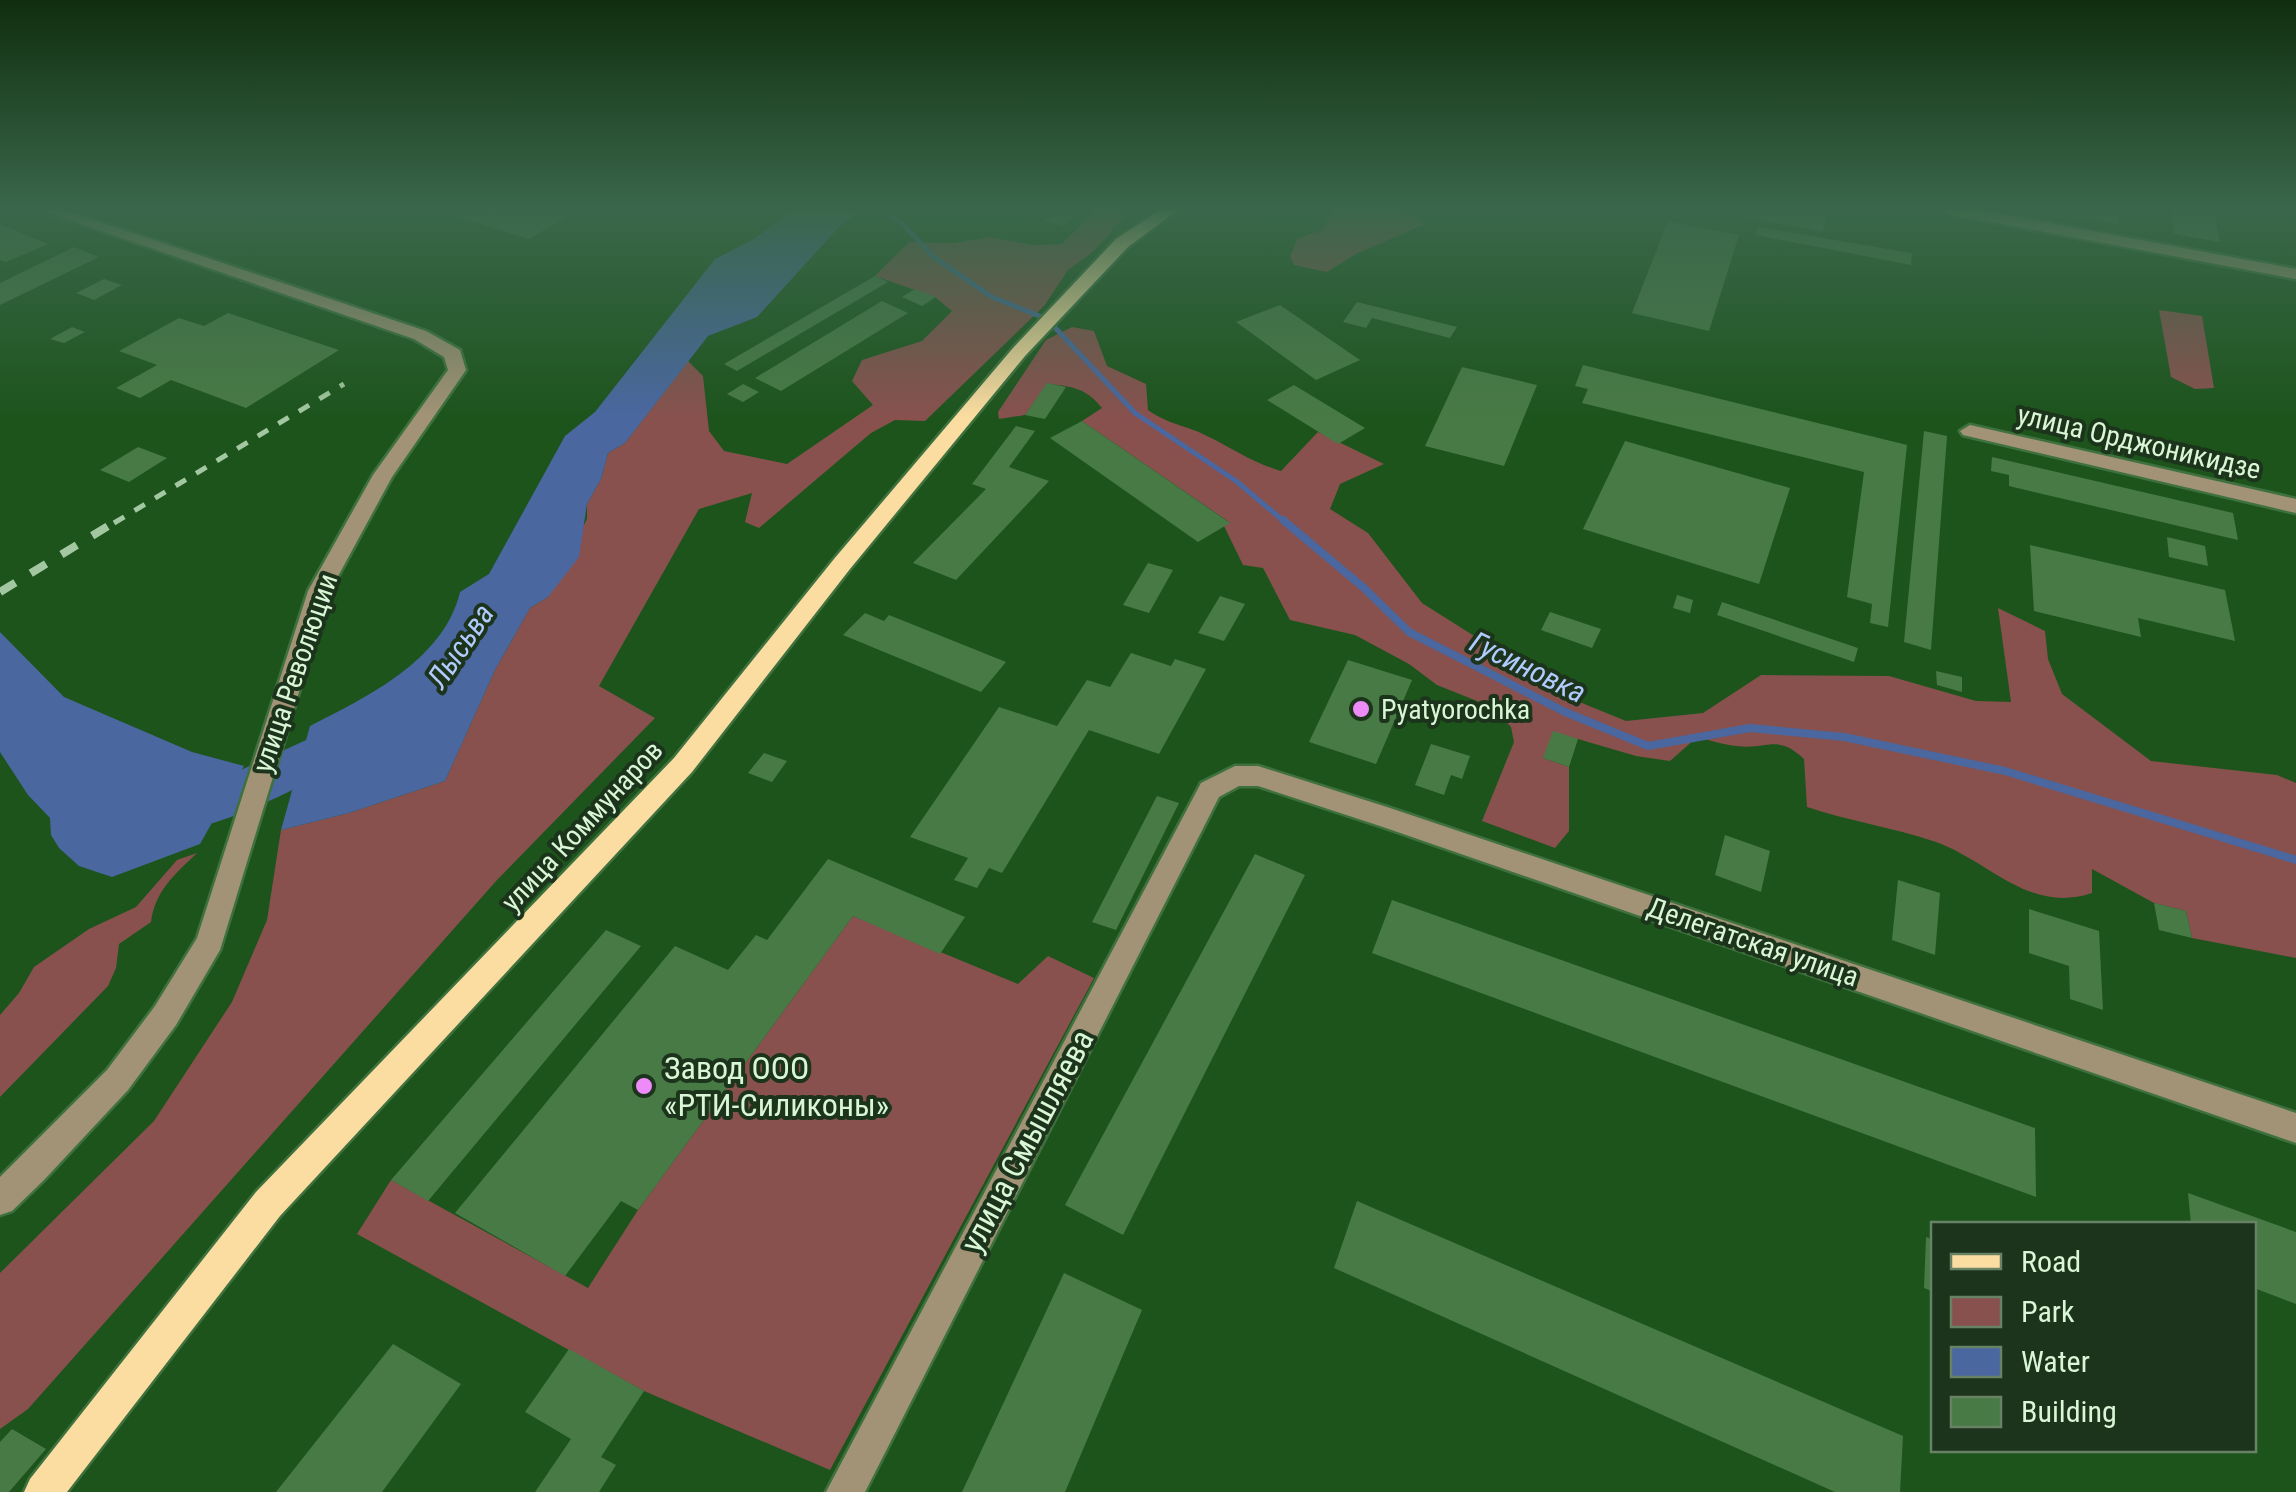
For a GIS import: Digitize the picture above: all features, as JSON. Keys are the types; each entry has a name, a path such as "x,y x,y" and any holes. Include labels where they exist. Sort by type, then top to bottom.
{"main road":[{"name":"улица Коммунаров","path":"52,1484 268,1204 683,765 842,564 1019,352 1088,279"}],"street":[{"name":"улица Революции","path":"0,1199 119,1082 164,1023 210,941 319,591 383,474 457,370 458,361 443,346 420,335 253,279"},
{"name":"улица Орджоникидзе","path":"1970,431 2296,506"},
{"name":"Делегатская улица","path":"1210,790 1235,776 1258,776 2296,1128"},
{"name":"улица Смышляева","path":"845,1492 1210,790"}],"green space":[{"path":"883,279 1062,279 1044,306 925,421 895,420 871,433 759,528 745,522 752,493 699,509 599,686 655,718 497,880 28,1409 0,1429 0,1273 154,1121 232,1002 267,920 281,830 349,813 445,781 495,670 530,608 548,597 587,519 587,504 601,479 608,453 625,443 688,361 703,376 709,431 724,451 787,464 873,405 852,381 862,360 922,341 952,311 935,297"},
{"path":"2159,310 2202,316 2214,388 2195,389 2171,377"},
{"path":"1072,327 1094,331 1107,366 1146,384 1148,410 1261,464 1281,471 1318,432 1384,464 1340,484 1330,509 1368,533 1422,603 1577,701 1626,721 1703,713 1761,675 1889,676 1976,701 2011,702 1998,608 2045,631 2048,659 2062,694 2151,761 2277,775 2296,783 2296,958 2192,938 2186,911 2154,903 2092,869 2092,893 2049,897 2011,883 1936,842 1807,807 1804,759 1779,745 1747,747 1697,737 1670,761 1636,756 1578,739 1543,758 1569,767 1569,831 1555,848 1482,821 1514,742 1511,727 1492,707 1437,685 1409,664 1355,635 1290,620 1263,568 1243,565 1224,526 1229,522 1082,421 1102,408 1084,392 1047,384 1025,415 999,419 998,412 1046,340"},
{"path":"197,853 162,892 151,922 119,944 116,968 108,986 0,1097 0,1015 34,967 89,929 136,907 177,860"},
{"path":"853,916 1018,984 1048,956 1094,978 830,1470 644,1391 357,1234 391,1180 588,1288 638,1210"}],"water":[{"path":"700,279 792,279 757,317 708,336 625,443 608,453 601,479 587,504 579,557 548,597 530,608 495,670 445,781 349,813 281,830 310,726 378,689 421,657 438,638 460,592 489,574 565,436 595,412"},
{"path":"0,632 64,697 192,752 244,766 200,844 112,877 79,866 59,848 51,835 50,818 28,795 0,752"}],"building":[{"path":"9,279 54,279 0,305 0,283"},
{"path":"104,279 122,285 94,300 76,293"},
{"path":"870,279 888,282 737,371 724,364"},
{"path":"1645,279 1725,279 1709,331 1632,313"},
{"path":"915,289 936,297 922,306 902,297"},
{"path":"882,301 908,313 781,391 755,378"},
{"path":"1357,302 1457,327 1450,338 1372,318 1366,328 1343,322"},
{"path":"1280,305 1360,360 1316,380 1236,322"},
{"path":"228,313 339,350 246,408 171,380 140,398 116,388 157,365 119,351 179,318 204,326"},
{"path":"72,327 85,332 64,343 50,339"},
{"path":"1583,365 1907,445 1888,627 1870,623 1872,604 1847,597 1864,472 1582,403 1588,389 1575,386"},
{"path":"1462,367 1537,385 1504,466 1425,446"},
{"path":"1047,383 1066,387 1045,419 1025,415"},
{"path":"743,384 759,392 743,402 727,394"},
{"path":"1294,385 1365,428 1338,444 1267,400"},
{"path":"1082,421 1230,523 1198,542 1050,438"},
{"path":"1016,426 1035,431 1009,467 1049,481 956,580 913,563 986,489 972,484"},
{"path":"1924,431 1947,436 1931,650 1904,642"},
{"path":"1625,441 1790,488 1759,584 1583,529"},
{"path":"138,447 167,458 129,482 100,470"},
{"path":"1992,457 2233,513 2238,540 2009,486 2009,475 1991,471"},
{"path":"2167,537 2205,546 2208,566 2169,557"},
{"path":"2030,545 2225,590 2235,641 2138,618 2141,637 2034,611"},
{"path":"1148,563 1173,570 1149,613 1123,605"},
{"path":"1677,595 1693,600 1690,613 1673,608"},
{"path":"1220,596 1245,604 1224,641 1198,633"},
{"path":"1722,602 1858,648 1854,662 1717,615"},
{"path":"1550,612 1601,629 1592,648 1541,630"},
{"path":"865,613 884,621 889,615 1006,662 981,692 843,635"},
{"path":"1131,653 1171,666 1175,659 1206,669 1159,754 1089,730 1002,873 989,868 977,888 954,880 968,858 910,837 999,707 1057,726 1087,680 1110,687"},
{"path":"1348,660 1412,680 1376,764 1309,742"},
{"path":"1936,671 1962,677 1962,692 1937,685"},
{"path":"1553,731 1578,739 1569,767 1543,758"},
{"path":"1431,744 1470,756 1462,779 1451,775 1444,795 1415,785"},
{"path":"764,753 787,761 772,782 748,773"},
{"path":"1157,796 1179,803 1116,930 1092,922"},
{"path":"1725,835 1770,851 1761,892 1715,875"},
{"path":"1255,854 1305,875 1123,1235 1065,1205"},
{"name":"Завод ООО «РТИ-Силиконы»","path":"828,859 965,917 940,954 853,916 638,1210 621,1201 565,1276 455,1213 675,946 728,970 756,935 767,940"},
{"path":"1898,880 1940,893 1935,955 1892,940"},
{"path":"1392,900 2035,1128 2036,1197 1372,953"},
{"path":"2154,903 2186,911 2192,938 2159,930"},
{"path":"2029,909 2099,931 2103,1010 2070,999 2069,966 2029,953"},
{"path":"606,930 641,946 428,1201 391,1180"},
{"path":"2188,1193 2296,1232 2296,1304 2256,1289 2256,1222 2191,1222"},
{"path":"1357,1201 1903,1436 1900,1492 1835,1492 1334,1268"},
{"path":"1926,1237 1931,1239 1931,1291 1924,1288"},
{"path":"1064,1273 1142,1310 1065,1492 962,1492"},
{"path":"393,1344 461,1384 382,1492 276,1492"},
{"path":"569,1349 644,1391 601,1457 616,1465 599,1492 535,1492 571,1439 525,1412"},
{"path":"12,1429 46,1449 9,1492 0,1492 0,1442"}],"waterway":[{"name":"Гусиновка","path":"965,279 992,297 1047,319 1135,413 1236,481 1286,523"},
{"name":"Гусиновка","path":"1283,520 1409,632 1565,712 1648,746 1750,728 1844,737 2005,771 2296,860"},
{"name":"Лысьва","path":"165,814 226,799 356,735"}],"railway":[{"path":"114,523 344,384"},
{"path":"0,592 118,520"}],"place":[{"name":"Pyatyorochka","path":"1361,709"},
{"name":"Завод ООО «РТИ-Силиконы»","path":"644,1086"}]}
